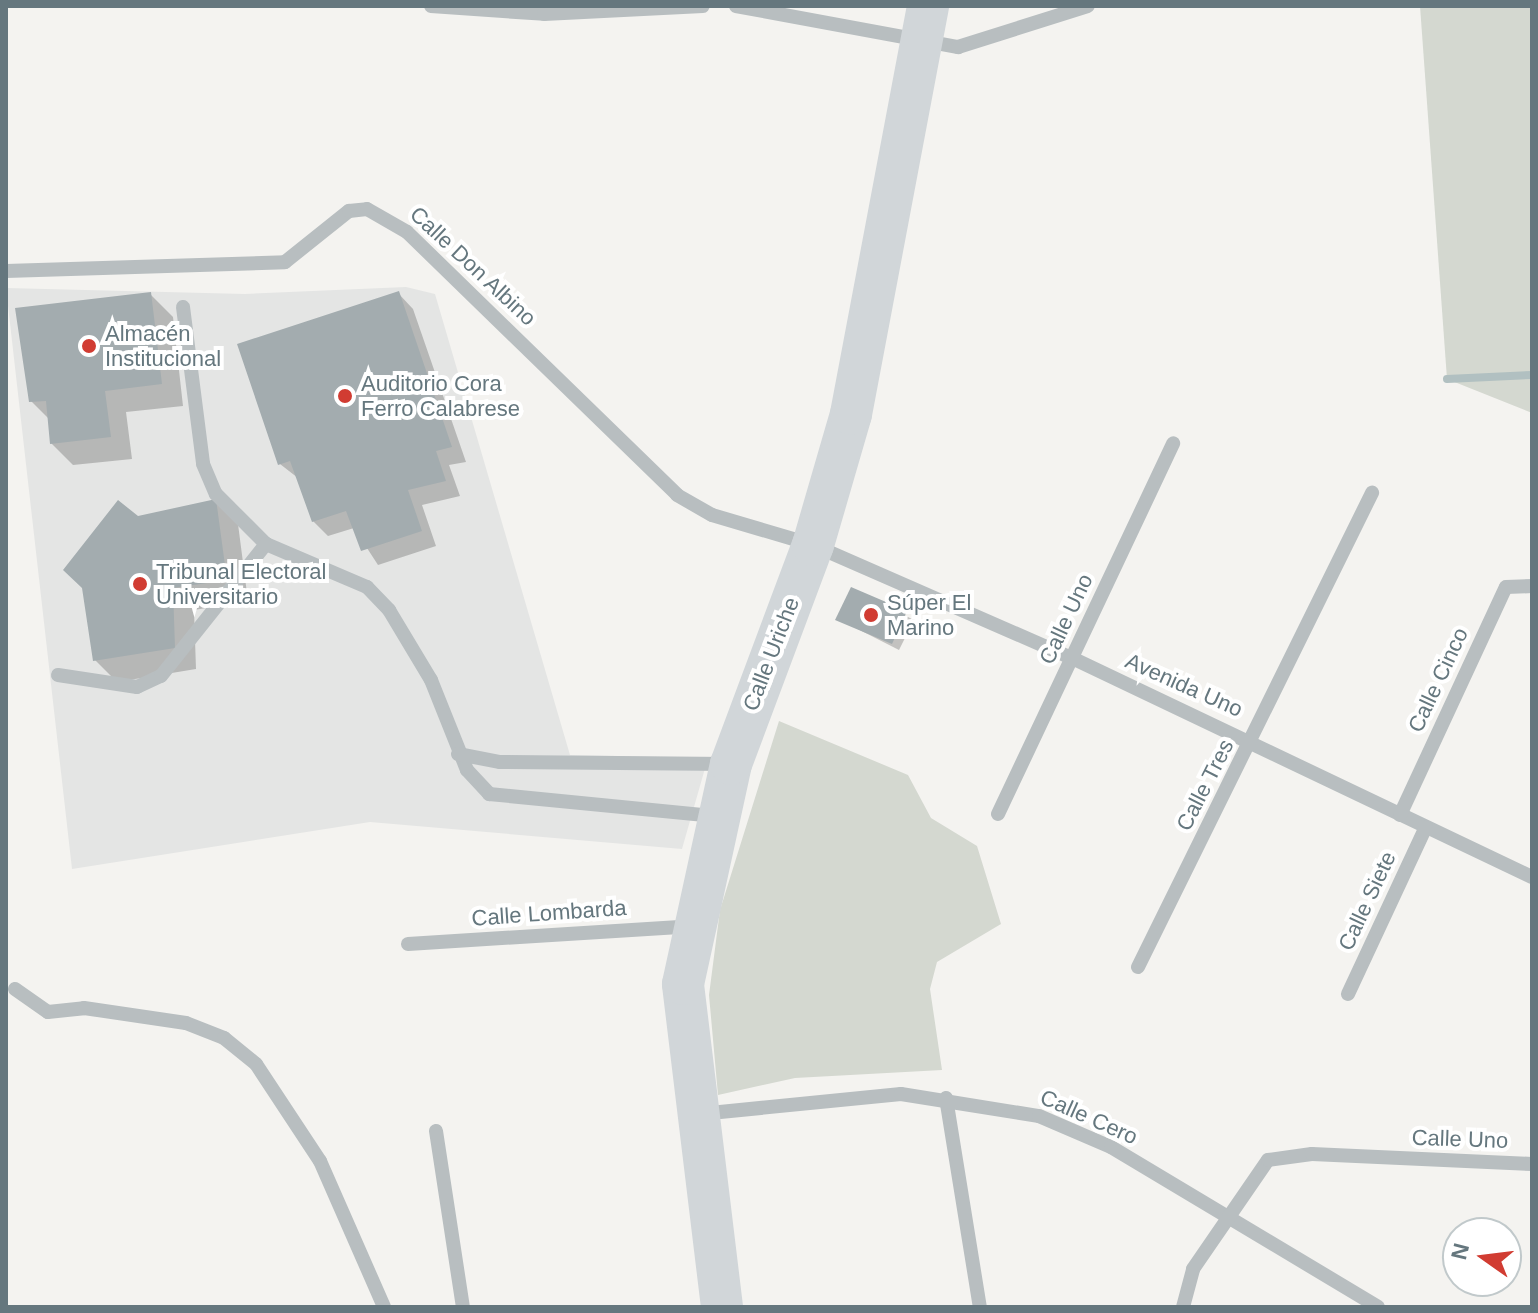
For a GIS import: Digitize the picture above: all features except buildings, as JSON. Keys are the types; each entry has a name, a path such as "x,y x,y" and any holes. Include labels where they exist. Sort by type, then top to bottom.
{"main road":[{"name":"Calle Uriche","path":"722,1307 683,984 692,926 731,764 813,545 851,414 925,25"}],"street":[{"path":"431,6 544,14 703,6"},
{"path":"736,6 925,25 958,47 1088,6"},
{"name":"Calle Don Albino","path":"6,271 285,262 349,211 367,209 407,232 677,495 712,515 813,545"},
{"path":"183,307 203,464 216,494 266,544 367,587 389,610 431,680 458,754 476,783 512,799 719,816"},
{"name":"Calle Uno","path":"998,814 1173,443"},
{"name":"Calle Tres","path":"1138,967 1253,741 1372,493"},
{"path":"58,675 137,687 161,676 266,544"},
{"name":"Avenida Uno","path":"813,545 1253,741 1532,877"},
{"name":"Calle Cinco","path":"1400,815 1506,587 1532,586"},
{"path":"458,754 500,762 731,764"},
{"name":"Calle Siete","path":"1348,994 1426,827"},
{"name":"Calle Lombarda","path":"408,944 692,926"},
{"path":"15,989 48,1012 84,1008 186,1023 224,1038 256,1064 320,1161 384,1307"},
{"name":"Calle Cero","path":"698,1115 862,1095 946,1098 1039,1116 1097,1141 1378,1307"},
{"path":"946,1098 980,1307"},
{"path":"436,1131 463,1307"},
{"name":"Calle Uno","path":"1183,1307 1184,1285 1256,1168 1283,1156 1532,1164"}],"shaded area":[{"path":"1420,6 1532,6 1532,413 1447,379"},
{"path":"406,287 435,294 570,755 708,758 682,849 370,822 72,869 6,288 245,294"},
{"path":"779,721 908,775 931,818 977,846 1001,924 937,962 930,989 942,1070 795,1078 718,1095 709,995 720,910"}],"waterway":[{"path":"1447,379 1532,375"}],"place":[{"name":"Almacén Institucional","path":"89,346"},
{"name":"Auditorio Cora Ferro Calabrese","path":"345,396"},
{"name":"Tribunal Electoral Universitario","path":"140,584"},
{"name":"Súper El Marino","path":"871,615"}]}
